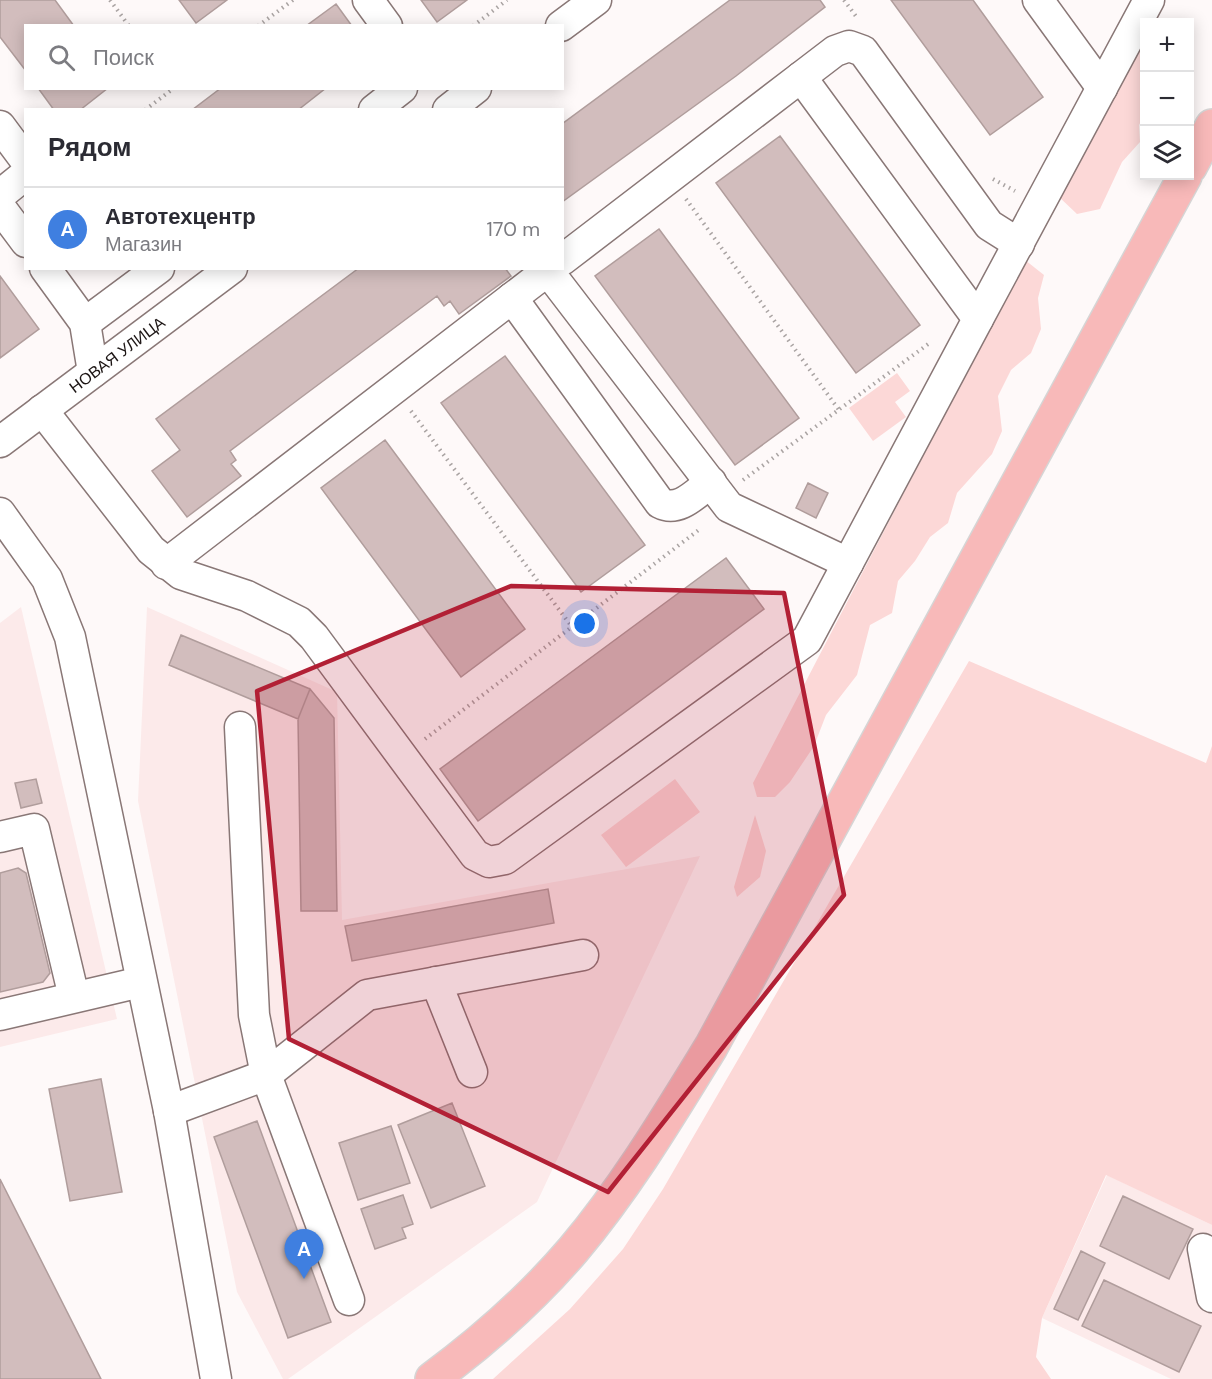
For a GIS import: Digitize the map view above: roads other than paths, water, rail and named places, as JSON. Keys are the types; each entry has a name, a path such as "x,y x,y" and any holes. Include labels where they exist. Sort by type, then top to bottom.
{"main road":[{"path":"1194,160 1212,126"},
{"path":"432,1379 497,1325 572,1252 633,1173 661,1130 711,1047 1183,180"}],"street":[{"path":"368,0 386,24"},
{"path":"564,24 596,0"},
{"path":"1038,0 1102,88"},
{"path":"42,410 151,550 166,564 181,574 247,596 300,622 315,637 475,855 489,862 505,859 807,639 1149,0"},
{"path":"564,258 835,51 849,46 863,51 989,225 1019,244"},
{"path":"801,77 978,320"},
{"path":"377,108 399,90"},
{"path":"434,90 447,108"},
{"path":"449,108 473,90"},
{"path":"0,126 24,158"},
{"path":"0,195 24,176"},
{"path":"0,207 24,239"},
{"path":"46,270 85,323 93,372"},
{"path":"85,323 156,270"},
{"name":"НОВАЯ УЛИЦА","path":"0,442 229,270"},
{"path":"166,564 549,270"},
{"path":"557,270 729,507 848,563"},
{"path":"512,298 660,503 669,507 679,506 711,482"},
{"path":"6,529 48,579 70,637 169,1110 216,1379"},
{"path":"240,728 254,1015 266,1075 349,1300"},
{"path":"0,837 34,829 74,998"},
{"path":"169,1110 266,1075 367,995 583,955"},
{"path":"0,1015 141,982"},
{"path":"436,982 472,1072"},
{"path":"1203,1249 1212,1297"}],"place":[{"name":"Автотехцентр","path":"304,1279"}]}
